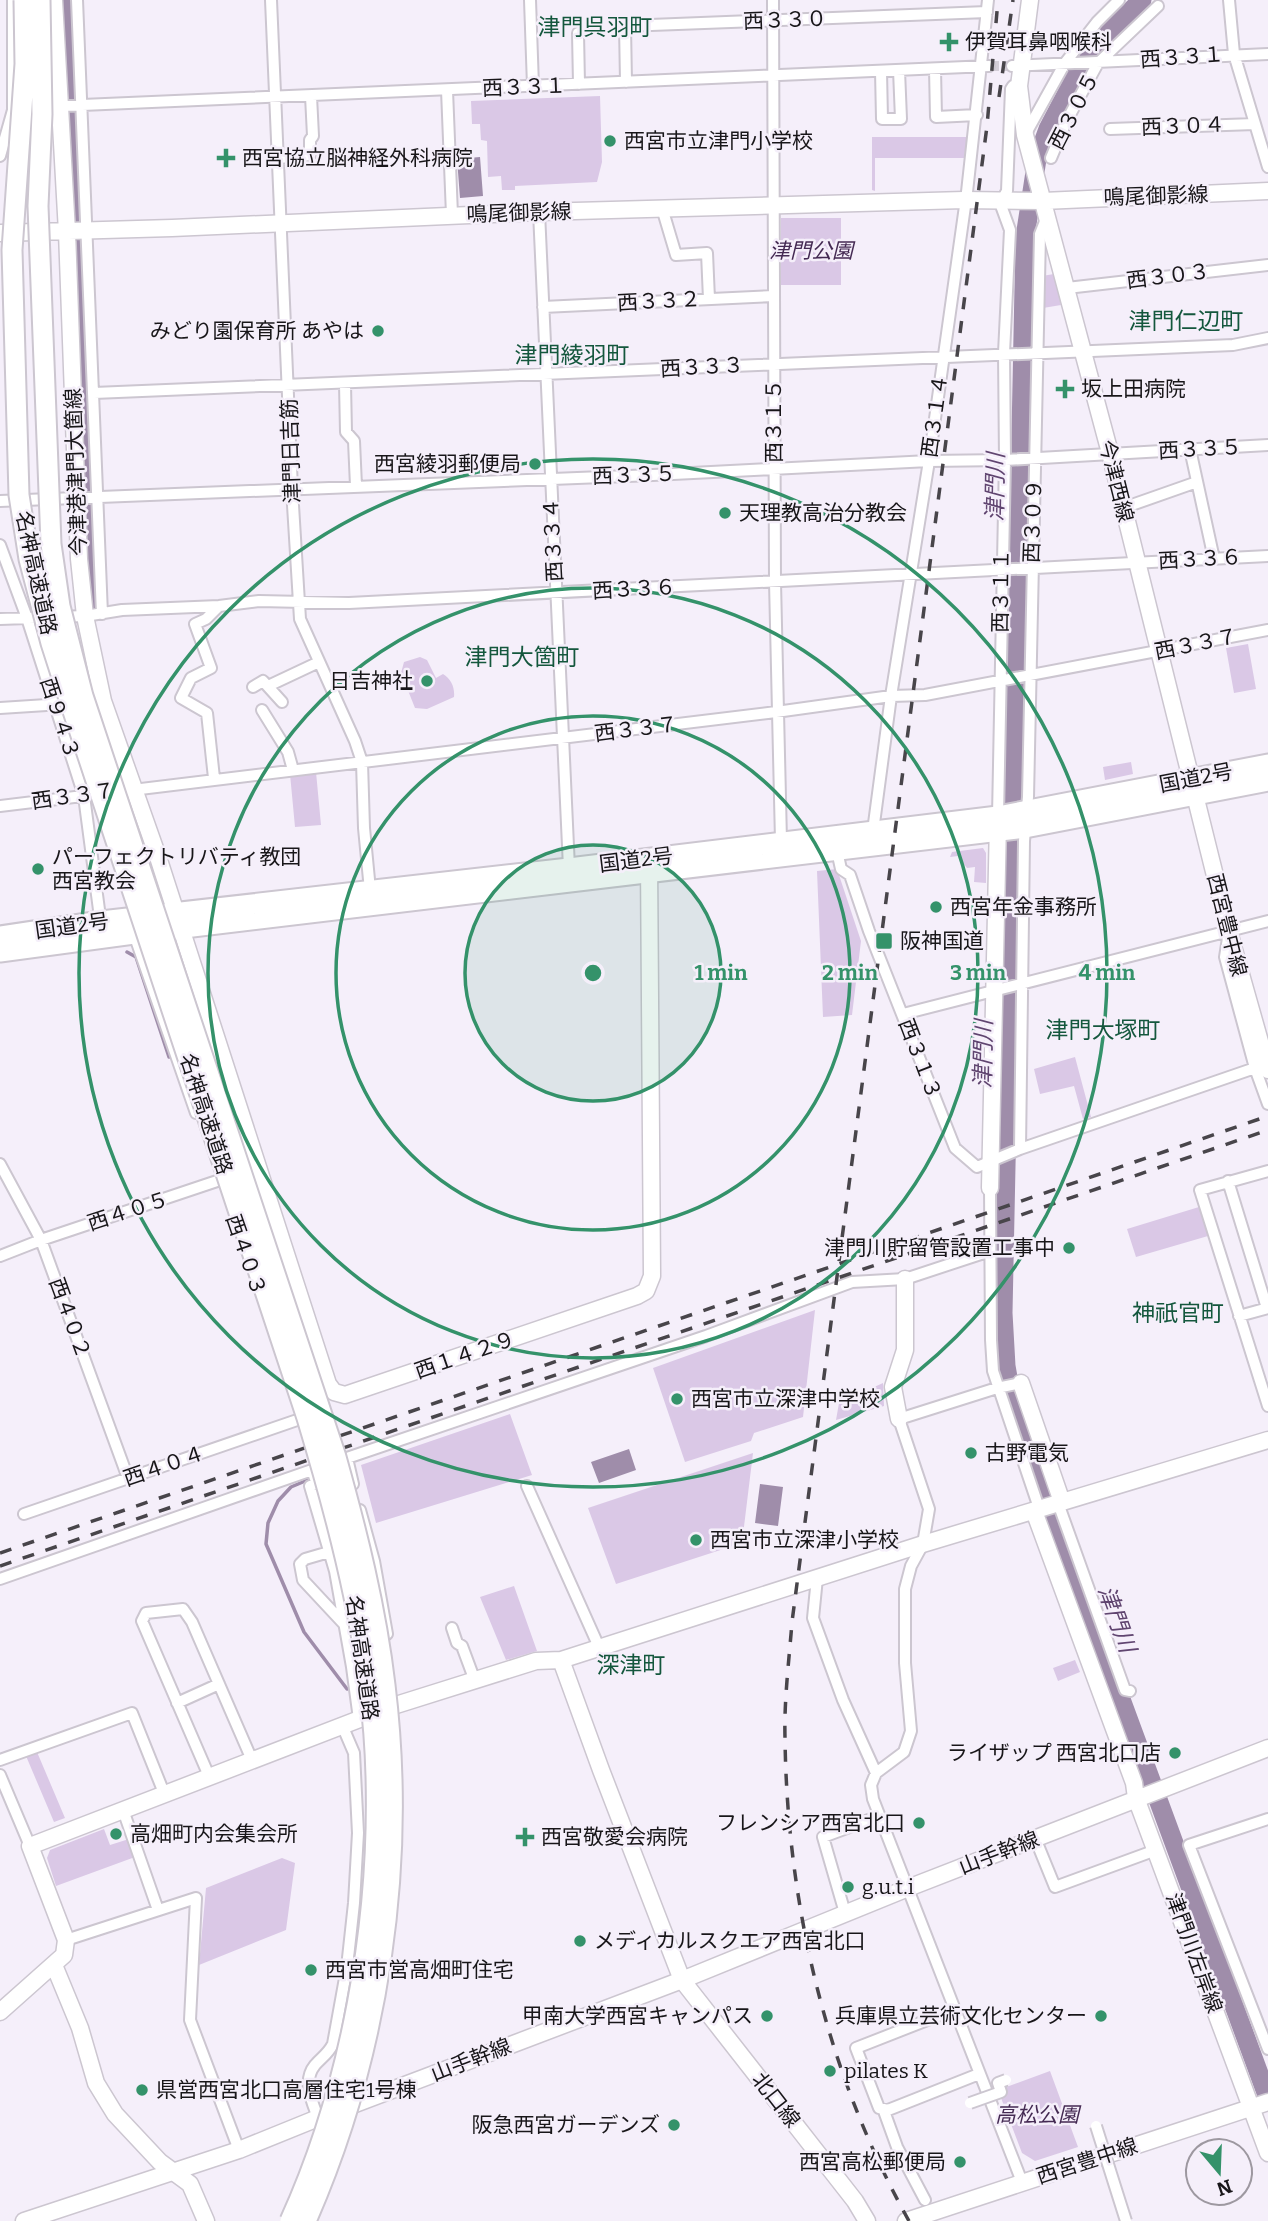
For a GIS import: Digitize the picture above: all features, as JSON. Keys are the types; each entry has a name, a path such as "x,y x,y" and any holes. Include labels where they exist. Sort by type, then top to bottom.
{"highway":[{"name":"名神高速道路","path":"40,0 42,114 38,206 51,544 60,606 83,696 336,1457 366,1575 386,1687 392,1776 392,1826 383,1945 358,2074 335,2148 306,2221"},
{"name":"名神高速道路","path":"17,1 25,64 12,250 19,495 29,559 69,699 326,1481 349,1575 370,1708 376,1775 376,1826 362,1967 338,2085 320,2146 290,2221"},
{"name":"国道2号","path":"0,952 102,930 134,934 177,921 370,890 569,869 836,851 1192,787 1268,764"},
{"name":"国道2号","path":"1192,787 1268,781"},
{"name":"国道2号","path":"0,936 102,930 649,865 781,841 1012,821"}],"street":[{"name":"今津港津門大箇線","path":"54,0 70,106 67,232 88,497 79,559 93,615 103,701 158,857 177,921"},
{"path":"0,2 61,0"},
{"path":"77,0 70,106 87,230 94,393 88,497"},
{"name":"津門日吉筋","path":"271,0 298,603 300,619 362,762 364,828 370,890"},
{"path":"530,0 533,86"},
{"name":"西３１５","path":"774,0 776,712 781,841"},
{"name":"西３１４","path":"873,831 985,66 988,0"},
{"path":"1027,141 1016,66 1030,0"},
{"path":"1027,141 1069,63 1097,22 1119,0"},
{"path":"1229,0 1234,54 1268,167"},
{"path":"0,156 13,110 17,1"},
{"name":"西３０５","path":"1051,158 1066,122 1098,63 1158,6"},
{"name":"西３３０","path":"626,82 625,26 987,12"},
{"path":"578,33 579,85"},
{"name":"西３３１","path":"1016,66 1268,54"},
{"name":"西３３１","path":"70,106 985,66"},
{"path":"935,69 936,117 977,115"},
{"path":"881,71 882,119 901,119 899,70"},
{"path":"1006,200 1011,89 1013,86 1019,86"},
{"path":"447,90 452,215"},
{"path":"279,158 310,155 313,136 311,96"},
{"path":"0,111 13,110"},
{"name":"西３０４","path":"1110,129 1255,124"},
{"name":"今津西線","path":"1027,141 1110,453 1192,787"},
{"name":"鳴尾御影線","path":"0,233 540,212 1042,200 1268,191"},
{"name":"西３１１","path":"1006,200 1010,230 1004,354 1003,679 1012,821"},
{"name":"西３０９","path":"1012,821 1027,675 1035,457 1034,353 1042,200"},
{"path":"662,208 676,254 706,253 709,299"},
{"name":"西３３４","path":"540,212 569,869"},
{"name":"西３０３","path":"1067,288 1268,265"},
{"name":"西３３２","path":"543,307 774,296"},
{"name":"西３３３","path":"94,393 1233,345 1268,338"},
{"path":"345,384 346,432 355,441 356,486"},
{"name":"西３３５","path":"0,501 1005,460 1268,446"},
{"path":"1190,449 1214,559"},
{"path":"1123,508 1197,482"},
{"name":"西９４３","path":"0,545 27,618 84,796 102,930"},
{"name":"西３３６","path":"0,619 93,615 122,610 219,606 258,601 298,603 556,593 1268,556"},
{"path":"215,778 207,713 181,698 191,678 211,668 195,624 206,619 219,606"},
{"name":"西３３７","path":"0,806 891,696 925,695 1268,630"},
{"path":"268,686 319,662"},
{"path":"253,687 264,681 282,702"},
{"path":"0,708 103,701"},
{"path":"262,717 288,752 293,770"},
{"name":"西宮豊中線","path":"1192,787 1262,1069"},
{"path":"1012,821 1021,982 1018,1150"},
{"path":"1012,821 998,988 995,1161 990,1188 991,1340 997,1388 1038,1505 1050,1506"},
{"name":"西３１３","path":"836,851 841,869 850,875 869,931 954,1148 977,1167 995,1161"},
{"name":"西１４２９","path":"177,921 328,1384 334,1392 345,1395 642,1294 649,1287 652,1276 649,865"},
{"path":"903,1014 1268,921"},
{"path":"1229,932 1242,951 1268,1047"},
{"name":"西４０３","path":"134,934 303,1418"},
{"path":"995,1161 1018,1150 1262,1069 1268,1104"},
{"name":"西４０２","path":"0,1164 41,1240 128,1478"},
{"name":"西４０５","path":"0,1256 257,1167"},
{"path":"1268,1171 1200,1190 1268,1406"},
{"path":"1228,1181 1268,1308 1239,1317"},
{"path":"396,1706 386,1623 374,1561 347,1458 706,1336 852,1282 905,1279 990,1251"},
{"path":"905,1279 905,1350 893,1387 899,1419 929,1509 923,1545 911,1566 905,1589 905,1663 911,1731 904,1752 876,1773 871,1784 873,1799 953,2010 1022,2182"},
{"path":"899,1419 1021,1383"},
{"name":"津門川左岸線","path":"1021,1383 1050,1506 1134,1783 1149,1794 1156,1850 1259,2105 1268,2153"},
{"name":"西４０４","path":"24,1514 303,1418"},
{"path":"30,1846 396,1706 536,1661 561,1660 923,1545 1268,1440"},
{"path":"0,1579 312,1471 345,1625 359,1719"},
{"path":"314,1485 350,1472"},
{"path":"527,1486 599,1647"},
{"path":"1050,1506 1125,1690 1130,1691"},
{"path":"329,1552 305,1559 300,1564 300,1572 303,1580 345,1625"},
{"path":"817,1578 813,1618 843,1700 876,1773"},
{"path":"209,1776 142,1621 146,1613 183,1609 252,1760"},
{"path":"452,1628 475,1681"},
{"name":"北口線","path":"561,1660 682,1980 855,2201 867,2221"},
{"path":"177,1703 219,1684"},
{"path":"0,1760 132,1713 164,1793"},
{"path":"318,2118 309,2094 309,2078 315,2065 327,2055 333,2044 347,1967 354,1903 358,1833 354,1753 342,1725"},
{"name":"山手幹線","path":"24,2221 239,2150 682,1980 908,1888 1268,1748"},
{"path":"0,1775 66,1940 64,1955 0,2012"},
{"path":"123,1810 158,1910"},
{"path":"845,1913 822,1837 880,1816"},
{"path":"1268,1819 1189,1845 1268,2049"},
{"path":"1035,1838 1055,1887 1156,1850"},
{"path":"66,1940 196,1898 190,2020 239,2150"},
{"path":"54,1965 80,2028 96,2082 115,2114 160,2162 190,2184 206,2221"},
{"path":"925,2200 897,2147 884,2111 879,2108 856,2048 953,2010"},
{"path":"884,2111 979,2074"},
{"path":"970,2103 1001,2092 998,2083 1006,2081"},
{"name":"西宮豊中線","path":"906,2221 1259,2105"},
{"path":"1096,2126 1126,2221"}],"green space":[{"path":"600,96 602,162 597,182 515,186 515,190 502,190 501,176 488,177 487,141 481,140 480,124 472,124 471,101"},
{"path":"872,137 967,137 964,158 875,158 875,191 872,190"},
{"name":"津門公園","path":"781,218 841,218 841,285 781,285"},
{"path":"1054,274 1061,305 1043,308 1042,276"},
{"path":"1248,644 1256,689 1234,693 1226,648"},
{"name":"日吉神社","path":"420,657 427,660 436,678 443,674 448,678 454,697 427,709 415,708 401,673 404,662"},
{"path":"1131,762 1133,774 1105,780 1103,767"},
{"path":"316,772 321,825 295,827 290,774"},
{"path":"983,848 986,853 986,883 974,882 975,867 967,868 958,856 950,857 952,852"},
{"path":"837,869 861,941 852,1015 823,1017 817,871"},
{"path":"1075,1057 1091,1117 1083,1119 1074,1086 1040,1094 1034,1069"},
{"path":"1199,1207 1208,1236 1136,1257 1127,1229"},
{"path":"815,1310 803,1417 754,1433 751,1441 685,1462 653,1368"},
{"path":"883,1383 884,1406 836,1420 839,1403"},
{"path":"510,1414 532,1475 376,1523 361,1465"},
{"path":"753,1453 742,1543 616,1584 588,1508"},
{"path":"514,1586 537,1651 506,1660 480,1597"},
{"path":"1075,1660 1080,1672 1058,1681 1053,1668"},
{"path":"37,1752 65,1818 54,1822 26,1756"},
{"path":"104,1829 110,1845 129,1839 135,1857 56,1886 47,1858 50,1850"},
{"path":"282,1858 295,1863 286,1930 199,1965 206,1888"},
{"name":"高松公園","path":"1050,2071 1078,2147 1035,2161 1022,2153 998,2090"}],"shaded area":[{"path":"480,157 483,196 460,198 457,159"},
{"path":"629,1449 636,1470 599,1483 591,1462"},
{"path":"760,1484 783,1487 778,1526 755,1523"}],"waterway":[{"path":"66,0 77,218"},
{"name":"津門川","path":"1142,0 1103,37 1080,68 1048,129 1037,159 1025,237 1003,1313 1006,1366 1013,1406 1268,2098"},
{"path":"78,249 95,607"},
{"path":"127,952 136,957 169,1057"},
{"path":"310,1479 291,1487 278,1501 268,1523 266,1544 304,1632 347,1689"}],"tunnel":[{"path":"989,66 1012,66"}],"railway":[{"path":"909,2221 880,2165 855,2107 834,2048 817,1987 803,1926 794,1864 788,1801 785,1709 792,1622 987,126 998,0"},
{"path":"999,97 1013,0"},
{"path":"0,1553 1268,1116"},
{"path":"0,1566 1268,1130"}],"place":[{"name":"伊賀耳鼻咽喉科","path":"949,42"},
{"name":"西宮市立津門小学校","path":"610,141"},
{"name":"西宮協立脳神経外科病院","path":"226,158"},
{"name":"みどり園保育所 あやは","path":"378,331"},
{"name":"坂上田病院","path":"1065,389"},
{"name":"西宮綾羽郵便局","path":"535,464"},
{"name":"天理教高治分教会","path":"725,513"},
{"name":"日吉神社","path":"427,681"},
{"name":"パーフェクトリバティ教団 西宮教会","path":"38,869"},
{"name":"西宮年金事務所","path":"936,907"},
{"name":"阪神国道","path":"884,941"},
{"name":"津門川貯留管設置工事中","path":"1069,1248"},
{"name":"西宮市立深津中学校","path":"677,1399"},
{"name":"古野電気","path":"971,1453"},
{"name":"西宮市立深津小学校","path":"696,1540"},
{"name":"ライザップ 西宮北口店","path":"1175,1753"},
{"name":"フレンシア西宮北口","path":"919,1823"},
{"name":"高畑町内会集会所","path":"116,1834"},
{"name":"西宮敬愛会病院","path":"525,1837"},
{"name":"g.u.t.i","path":"848,1887"},
{"name":"メディカルスクエア西宮北口","path":"580,1941"},
{"name":"西宮市営高畑町住宅","path":"311,1970"},
{"name":"甲南大学西宮キャンパス","path":"767,2016"},
{"name":"兵庫県立芸術文化センター","path":"1101,2016"},
{"name":"pilates K","path":"830,2071"},
{"name":"県営西宮北口高層住宅1号棟","path":"142,2090"},
{"name":"阪急西宮ガーデンズ","path":"674,2125"},
{"name":"西宮高松郵便局","path":"960,2162"}],"district":[{"name":"津門呉羽町","path":"595,27"},
{"name":"津門仁辺町","path":"1186,321"},
{"name":"津門綾羽町","path":"572,355"},
{"name":"津門大箇町","path":"522,657"},
{"name":"津門大塚町","path":"1103,1030"},
{"name":"神祇官町","path":"1178,1313"},
{"name":"深津町","path":"631,1665"}]}
